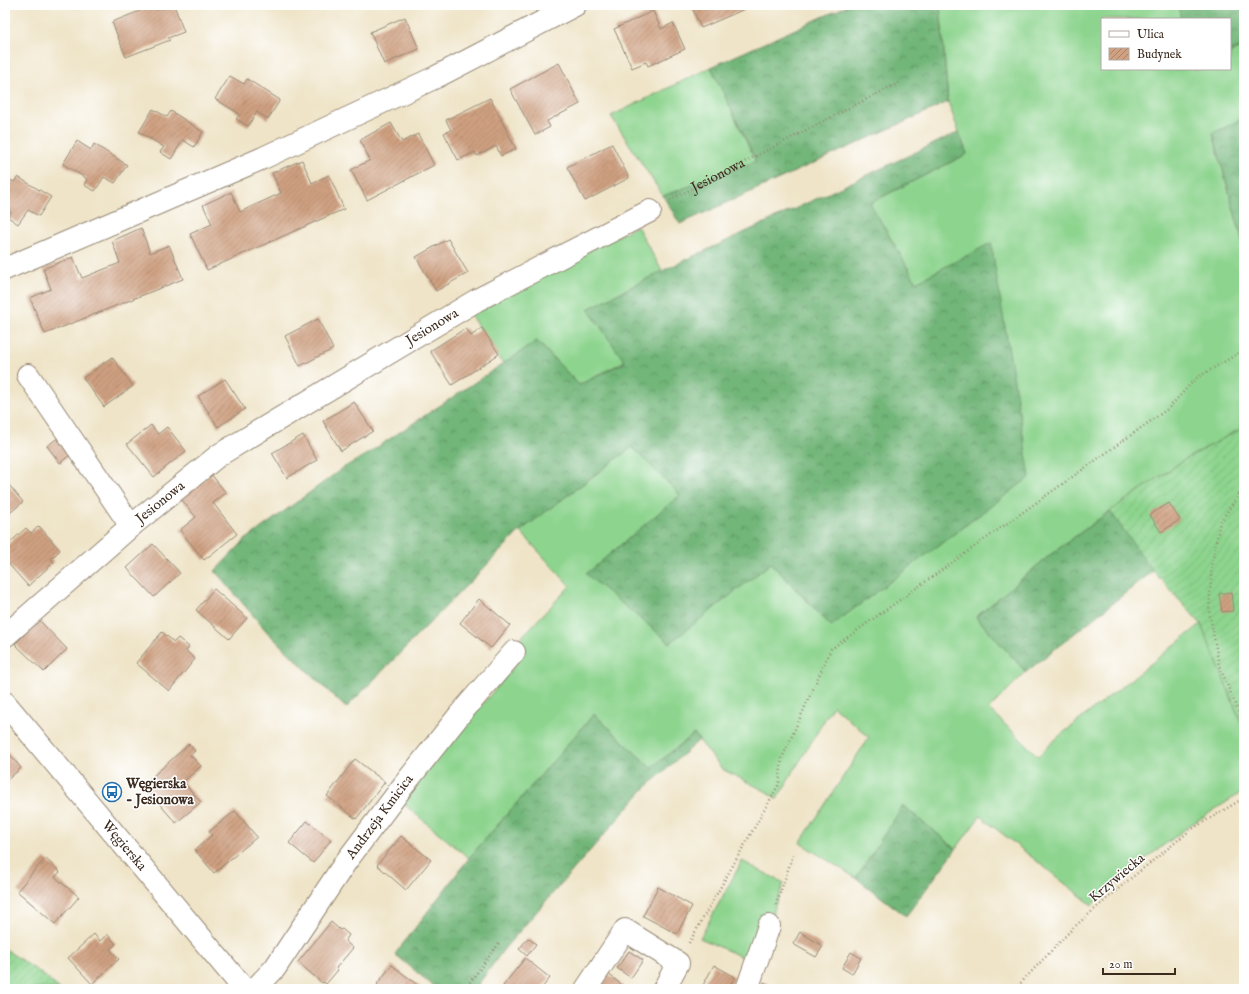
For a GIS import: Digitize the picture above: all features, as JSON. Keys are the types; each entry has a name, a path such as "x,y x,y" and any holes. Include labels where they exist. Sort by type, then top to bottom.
{"street":[{"path":"5,269 271,155 436,77 575,5"},
{"name":"Jesionowa","path":"5,636 131,526 219,455 477,300 650,211"},
{"path":"28,375 131,526"},
{"name":"Andrzeja Kmicica","path":"255,989 275,968 345,863 403,786 461,713 514,652"},
{"name":"Węgierska","path":"5,703 244,989"},
{"path":"747,989 769,926"},
{"path":"586,989 625,930 678,963 664,989"}],"path":[{"name":"Jesionowa","path":"650,211 900,82"},
{"path":"678,963 779,784 782,758 831,649 1169,408 1195,379 1244,350"},
{"path":"1244,488 1220,522 1212,563 1210,610 1219,665 1244,725"},
{"name":"Krzywiecka","path":"1015,989 1073,928 1125,883 1192,829 1244,798"},
{"path":"769,926 794,852"},
{"path":"465,989 499,943"}],"green space":[{"path":"849,5 940,5 948,102 680,224 663,196 756,161 711,67"},
{"path":"940,5 1178,5 1181,18 1101,18 1101,70 1231,70 1231,52 1244,46 1244,118 1213,134 1244,247 1244,427 1184,460 1110,511 1050,555 976,617 1026,672 989,709 1038,756 1058,737 1201,624 1244,729 1244,791 1192,824 1124,875 1092,905 980,816 956,849 903,806 856,878 800,843 869,737 833,706 777,799 767,792 722,769 694,734 651,768 594,714 469,858 401,802 526,652 516,643 570,586 520,531 632,447 680,495 669,643 771,563 831,626 992,243 916,282 870,203 967,154 948,102"},
{"path":"1178,5 1244,5 1244,46 1231,52 1231,18 1181,18"},
{"path":"711,67 756,162 663,196 611,116"},
{"path":"1244,118 1244,247 1213,133"},
{"path":"959,132 967,154 870,203 916,282 991,243 1030,477 831,626 771,563 670,643 586,574 680,495 632,447 520,531 346,708 269,634 215,571 245,540 343,468 367,454 537,341 579,385 625,362 588,309 662,271"},
{"path":"637,226 662,271 588,309 625,361 579,385 537,341 503,364 469,313"},
{"path":"1244,427 1244,729 1201,624 1153,571 1110,511 1184,460"},
{"path":"1110,511 1153,571 1026,672 976,617 1050,555"},
{"path":"594,714 651,768 694,734 699,740 644,789 504,949 475,989 437,989 395,954 469,858"},
{"path":"903,806 956,849 906,916 856,878"},
{"path":"742,861 784,883 753,962 700,938"},
{"path":"5,949 39,972 60,989 5,989"}],"building":[{"path":"155,5 157,10 169,5 174,5 184,32 168,38 170,40 126,57 112,22"},
{"path":"691,5 754,5 701,28"},
{"path":"653,11 661,29 673,23 685,49 648,66 646,62 632,68 614,29"},
{"path":"405,17 419,49 384,64 370,32"},
{"path":"559,63 580,104 547,121 550,127 535,135 510,89"},
{"path":"230,76 244,84 247,79 280,100 268,119 257,112 248,126 236,119 240,114 215,99"},
{"path":"490,98 516,149 501,156 496,146 477,156 475,152 458,160 444,133 451,130 446,120"},
{"path":"153,109 167,117 171,111 203,132 194,147 183,140 171,159 160,152 164,147 139,132"},
{"path":"391,123 402,142 418,134 434,165 367,200 351,170 370,160 360,140"},
{"path":"77,141 91,150 94,144 127,165 115,183 104,177 95,191 84,185 87,179 63,164"},
{"path":"612,144 629,178 585,201 567,167"},
{"path":"302,160 312,183 329,175 344,209 207,270 190,234 212,224 203,205 231,192 240,212 281,193 272,173"},
{"path":"5,177 14,182 18,177 51,197 39,216 28,210 18,224 8,217 11,212 5,208"},
{"path":"141,228 150,253 169,245 183,279 45,334 30,298 51,289 43,269 73,257 82,278 120,263 112,241"},
{"path":"448,239 468,273 436,291 416,257"},
{"path":"318,319 333,349 300,366 285,336"},
{"path":"466,328 471,336 482,328 499,354 452,385 430,351"},
{"path":"112,357 133,386 104,407 83,378"},
{"path":"225,379 245,409 218,427 198,396"},
{"path":"354,402 373,431 341,451 323,421"},
{"path":"151,425 158,434 167,427 186,451 154,477 127,444"},
{"path":"303,435 317,460 287,478 272,453"},
{"path":"59,437 71,454 60,463 47,446"},
{"path":"211,474 226,493 213,503 237,534 204,560 180,530 196,517 181,499"},
{"path":"5,480 23,502 5,517"},
{"path":"1169,503 1180,520 1161,532 1150,515"},
{"path":"39,526 60,550 51,559 54,562 28,586 5,560 5,547 26,528 31,533"},
{"path":"153,544 180,573 154,597 127,568"},
{"path":"214,589 247,618 229,639 196,610"},
{"path":"1231,592 1233,611 1222,612 1219,594"},
{"path":"479,599 510,625 491,648 460,623"},
{"path":"39,620 67,649 44,672 15,644"},
{"path":"162,632 174,642 178,638 189,647 186,651 195,659 169,691 136,663"},
{"path":"189,744 195,751 190,755 201,766 183,782 201,802 176,823 143,785"},
{"path":"5,748 21,768 5,782"},
{"path":"355,759 385,782 356,819 327,796"},
{"path":"235,811 257,837 214,873 195,850 212,835 209,832"},
{"path":"307,821 331,840 313,863 289,843"},
{"path":"401,836 431,860 406,890 377,865"},
{"path":"45,858 60,872 55,877 79,897 55,924 17,891"},
{"path":"658,887 692,906 677,934 643,916"},
{"path":"331,922 340,930 342,929 349,935 345,941 353,948 336,968 338,970 326,984 323,982 322,983 298,962"},
{"path":"800,932 823,946 816,957 793,944"},
{"path":"94,934 100,941 107,934 116,944 110,949 119,959 92,984 68,958"},
{"path":"528,938 536,944 527,956 519,949"},
{"path":"629,951 643,960 631,978 617,968"},
{"path":"851,952 861,958 852,974 842,968"},
{"path":"525,958 550,978 541,989 506,989 503,986"},
{"path":"392,965 423,989 383,989 377,984"},
{"path":"714,965 735,977 728,989 705,989 702,987"},
{"path":"606,972 623,986 620,989 593,989"},
{"path":"764,982 777,989 761,989"}],"place":[{"name":"Węgierska - Jesionowa","path":"112,792"}]}
